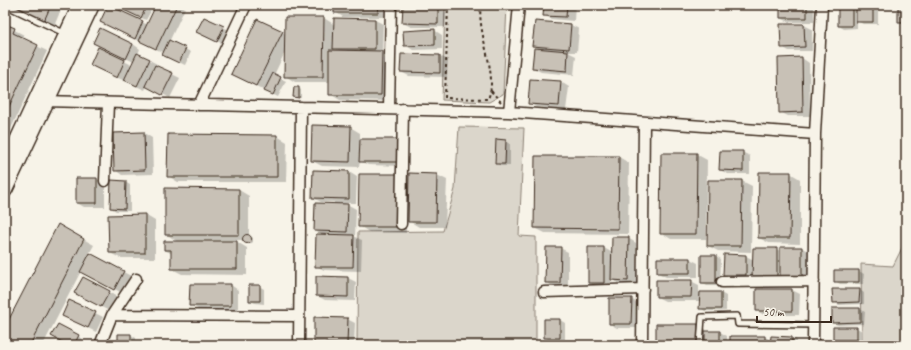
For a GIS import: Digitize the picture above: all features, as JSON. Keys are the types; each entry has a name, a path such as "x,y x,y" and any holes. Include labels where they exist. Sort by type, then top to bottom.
{"main road":[{"path":"5,190 80,5"},
{"path":"5,166 92,5"}],"street":[{"path":"199,105 246,5"},
{"path":"389,109 391,5"},
{"path":"509,112 519,5"},
{"path":"813,345 815,134 822,5"},
{"path":"41,101 509,112 815,134"},
{"path":"105,181 108,103"},
{"path":"299,345 301,107"},
{"path":"401,224 403,110"},
{"path":"642,345 644,122"},
{"path":"100,345 112,315 136,278"},
{"path":"722,282 814,281"},
{"path":"544,292 643,288"},
{"path":"112,315 299,316"}],"lane":[{"path":"5,5 67,35"},
{"path":"700,345 702,317 737,316 738,324 813,324"}],"path":[{"path":"448,5 445,98 488,99 491,91 491,84 489,63 479,14 481,5"}],"shaded area":[{"path":"445,5 507,5 503,94 489,102 442,100"},
{"path":"459,127 524,128 519,236 536,237 536,345 357,345 358,232 443,231 455,189"},
{"path":"906,240 906,345 862,345 861,264 893,266"}],"building":[{"path":"8,5 51,5 44,21"},
{"path":"108,5 143,21 135,39 100,22"},
{"path":"113,5 142,5 146,7 141,18"},
{"path":"156,5 177,5 156,49 139,41"},
{"path":"334,5 379,5 378,13 334,13"},
{"path":"544,5 567,5 566,17 543,16"},
{"path":"780,5 807,5 807,18 780,18"},
{"path":"838,5 852,5 852,26 838,26"},
{"path":"856,5 873,5 873,22 856,22"},
{"path":"898,5 906,5 906,22 898,22"},
{"path":"403,6 438,7 438,24 402,23"},
{"path":"204,17 224,26 217,42 196,32"},
{"path":"285,17 324,17 323,77 284,77"},
{"path":"334,18 375,19 375,49 333,49"},
{"path":"257,19 283,31 256,86 231,74"},
{"path":"535,21 571,24 569,49 532,46"},
{"path":"5,24 15,28 13,33 38,45 5,115"},
{"path":"780,24 804,24 805,47 781,48"},
{"path":"100,28 133,44 126,59 93,43"},
{"path":"435,29 435,45 404,46 403,31"},
{"path":"169,40 186,48 179,63 162,55"},
{"path":"98,47 125,60 117,78 90,65"},
{"path":"534,48 568,51 567,71 532,68"},
{"path":"329,50 382,51 381,95 329,95"},
{"path":"137,53 150,59 137,86 124,80"},
{"path":"401,54 440,55 440,73 400,72"},
{"path":"802,57 803,112 779,113 778,58"},
{"path":"155,65 173,73 162,95 145,86"},
{"path":"273,73 281,77 273,95 264,91"},
{"path":"530,79 561,81 559,106 528,104"},
{"path":"294,87 299,87 299,98 293,97"},
{"path":"312,125 351,126 350,162 311,161"},
{"path":"144,132 145,170 114,171 113,133"},
{"path":"168,134 277,135 277,177 167,177"},
{"path":"360,139 398,139 397,162 359,162"},
{"path":"496,139 506,140 505,164 495,164"},
{"path":"720,151 743,151 743,171 719,170"},
{"path":"661,153 697,153 696,234 660,234"},
{"path":"535,156 619,156 618,229 534,228"},
{"path":"313,170 349,171 349,199 312,198"},
{"path":"759,172 791,172 790,238 758,238"},
{"path":"409,173 437,174 436,222 408,222"},
{"path":"359,174 397,174 396,227 358,227"},
{"path":"76,178 97,178 97,203 76,203"},
{"path":"111,180 126,181 125,209 110,208"},
{"path":"708,180 742,180 741,246 707,246"},
{"path":"165,188 239,189 239,235 165,235"},
{"path":"315,203 348,204 347,232 314,231"},
{"path":"145,214 145,253 109,253 108,215"},
{"path":"58,224 84,239 30,345 12,345 5,342 5,327"},
{"path":"247,234 252,239 247,244 242,239"},
{"path":"316,234 354,235 353,267 315,267"},
{"path":"612,237 629,237 628,281 611,280"},
{"path":"164,241 237,241 237,269 171,269 171,250 164,250"},
{"path":"546,247 561,247 560,283 545,283"},
{"path":"588,247 604,247 604,283 588,283"},
{"path":"780,247 802,247 802,276 780,276"},
{"path":"753,248 777,248 777,277 752,277"},
{"path":"90,253 124,271 114,290 80,272"},
{"path":"724,254 746,255 746,275 723,275"},
{"path":"701,255 716,255 716,283 701,283"},
{"path":"657,258 690,258 690,273 657,273"},
{"path":"834,270 859,270 859,282 834,282"},
{"path":"316,276 348,277 348,297 316,296"},
{"path":"83,277 110,291 101,307 74,293"},
{"path":"656,280 692,280 691,297 656,297"},
{"path":"190,284 231,284 231,306 189,306"},
{"path":"249,285 260,285 260,301 249,301"},
{"path":"756,289 792,289 792,311 756,311"},
{"path":"832,289 860,289 859,302 833,303"},
{"path":"700,292 721,292 721,309 699,309"},
{"path":"609,298 632,298 631,324 609,324"},
{"path":"69,300 96,312 88,328 62,316"},
{"path":"832,308 860,308 860,322 832,323"},
{"path":"314,317 348,318 347,344 314,343"},
{"path":"544,319 560,319 560,338 544,338"},
{"path":"58,324 79,335 74,345 68,345 51,336"},
{"path":"656,324 698,324 698,345 656,345"},
{"path":"833,327 857,327 857,340 833,340"},
{"path":"705,331 720,331 720,345 705,345"},
{"path":"118,334 131,334 131,345 118,345"},
{"path":"730,336 765,336 765,345 730,345"},
{"path":"771,336 792,337 792,345 770,345"}]}
